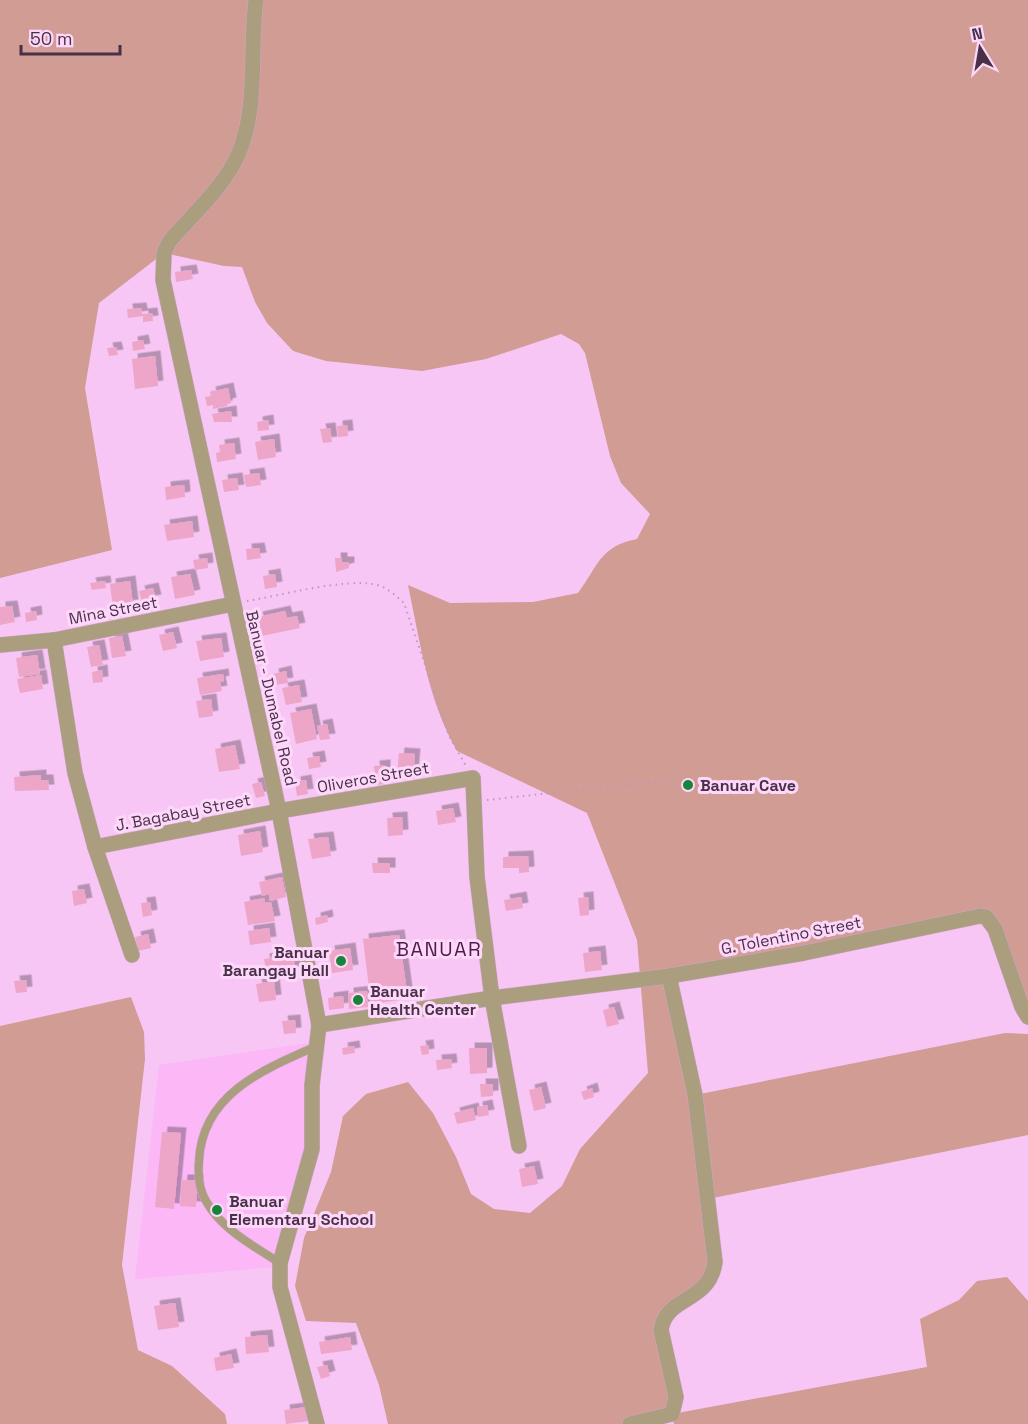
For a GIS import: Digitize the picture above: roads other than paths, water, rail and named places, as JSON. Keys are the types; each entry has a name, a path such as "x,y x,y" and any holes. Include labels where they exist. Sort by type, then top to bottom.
{"street":[{"name":"Banuar - Dumabel Road","path":"256,0 250,111 245,137 225,177 169,242 162,266 166,298 279,811 319,1025 312,1085 312,1149 280,1263 280,1287 284,1308 316,1424"},
{"name":"Mina Street","path":"0,645 54,640 233,604"},
{"path":"54,640 75,773 95,847 132,956"},
{"name":"Oliveros Street","path":"279,811 473,778 477,877 492,998"},
{"name":"J. Bagabay Street","path":"95,847 279,811"},
{"name":"G. Tolentino Street","path":"319,1025 492,998 669,976 804,953 980,916 987,917 995,929 1022,1007 1028,1017"},
{"path":"630,1424 672,1414 676,1397 661,1330 662,1323 676,1305 706,1287 713,1277 715,1262 694,1095 669,976"},
{"path":"492,998 519,1146"}],"lane":[{"path":"280,1263 234,1233 206,1201 199,1178 199,1149 218,1106 236,1087 270,1066 317,1046"}],"place":[{"name":"Banuar Cave","path":"688,785"},
{"name":"Banuar Barangay Hall","path":"341,961"},
{"name":"Banuar Health Center","path":"358,1000"},
{"name":"Banuar Elementary School","path":"217,1210"}],"district":[{"name":"BANUAR","path":"439,949"}]}
